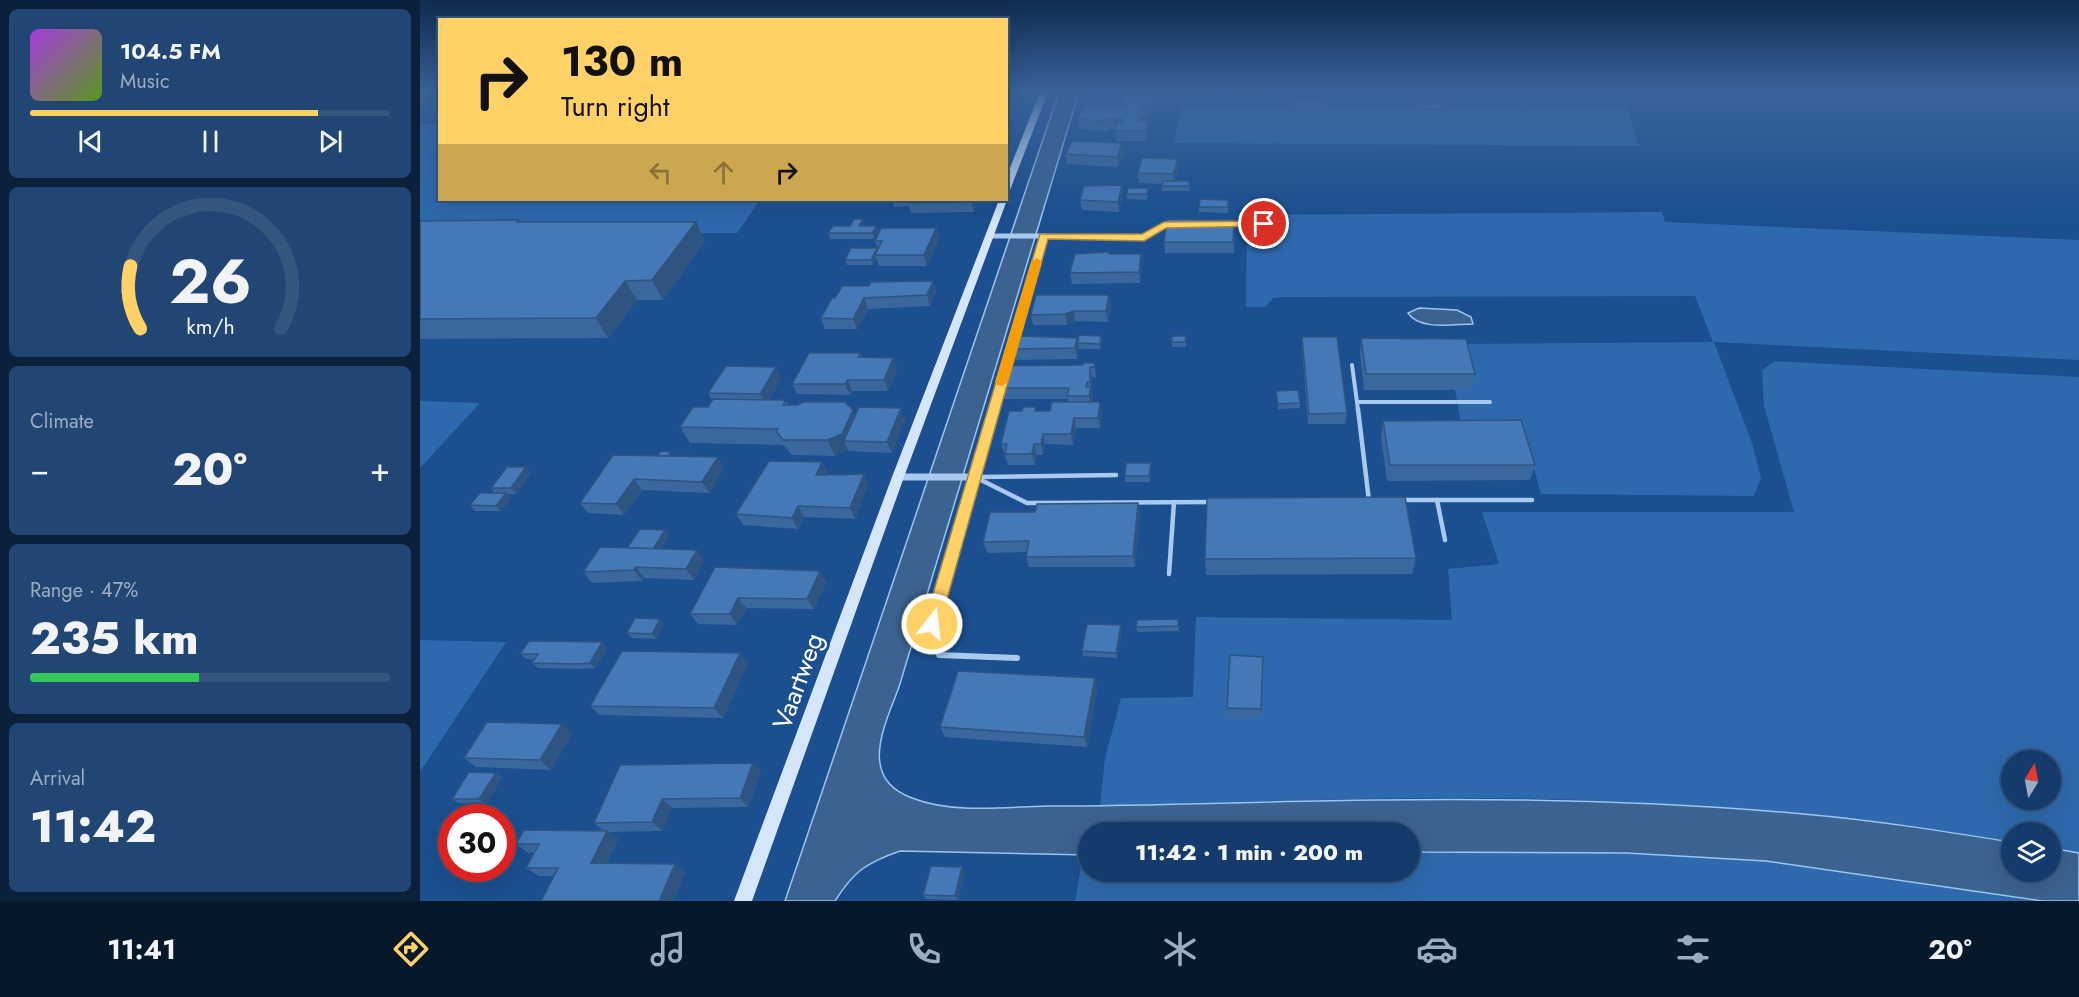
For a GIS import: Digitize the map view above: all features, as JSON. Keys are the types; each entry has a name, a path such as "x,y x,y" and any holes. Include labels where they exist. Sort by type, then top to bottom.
{"street":[{"path":"1008,185 1028,134"},
{"name":"Vaartweg","path":"744,901 898,477 1003,201"},
{"path":"932,624 1044,236 989,236"},
{"path":"898,477 975,477"}],"lane":[{"path":"1219,224 1264,224"},
{"path":"1044,236 1144,237 1164,225 1175,225"},
{"path":"1352,365 1369,501"},
{"path":"1357,402 1490,402"},
{"path":"975,477 1116,475"},
{"path":"975,477 1027,503 1220,502"},
{"path":"1392,500 1532,500"},
{"path":"1437,500 1445,540"},
{"path":"1358,501 1380,501"},
{"path":"1169,574 1174,502"},
{"path":"932,624 939,655 1017,658"}],"shaded area":[{"path":"420,134 438,134 438,201 759,201 737,233 420,235"},
{"path":"1045,134 1066,134 899,687 882,734 880,764 885,778 895,789 928,803 961,808 1483,800 1643,803 1829,816 2001,840 2001,882 2061,882 2061,850 2079,853 2079,901 2042,901 1766,861 1626,853 1420,852 1420,822 1078,822 1078,855 900,851 862,869 848,882 835,901 785,901"},
{"path":"1175,134 1635,134 1639,146 1173,143"},
{"path":"1662,212 1665,222 2079,240 2079,360 1714,342 1752,443 1761,478 1754,496 1541,494 1522,427 1461,424 1447,344 1713,342 1695,296 1287,297 1273,298 1265,307 1246,307 1247,215"},
{"path":"1419,308 1457,310 1471,317 1473,324 1438,325 1421,322 1413,319 1408,313"},
{"path":"1775,361 2079,377 2079,853 2061,850 2061,822 2001,822 2001,840 1813,816 1614,801 1433,798 1100,806 1105,758 1121,698 1193,697 1196,617 1452,620 1448,569 1499,564 1482,512 1794,512 1764,406 1762,370"},
{"path":"420,401 480,403 420,468"},
{"path":"420,640 506,642 420,772"},
{"path":"1420,852 1626,853 1766,861 2042,901 1075,901 1078,882 1420,882"}],"building":[{"path":"1072,141 1122,143 1117,157 1066,154"},
{"path":"1142,158 1178,159 1173,174 1138,173"},
{"path":"1163,181 1189,181 1189,186 1162,186"},
{"path":"1122,185 1118,202 1080,200 1084,186"},
{"path":"1128,188 1148,188 1147,194 1127,194"},
{"path":"1200,199 1228,200 1228,207 1199,207"},
{"path":"909,201 972,201 971,202 908,203"},
{"path":"854,219 863,219 859,226 876,226 872,233 828,233 833,226 850,226"},
{"path":"1167,219 1234,220 1233,242 1164,242"},
{"path":"519,220 517,222 696,222 652,280 625,281 596,318 420,319 420,221"},
{"path":"881,228 936,228 924,255 875,255 882,241 875,241"},
{"path":"851,248 877,248 871,260 845,260"},
{"path":"1109,252 1109,254 1141,254 1139,272 1070,273 1075,254"},
{"path":"933,281 927,295 864,298 853,319 821,318 842,286 869,286 871,282"},
{"path":"1036,295 1109,295 1106,311 1031,315"},
{"path":"1079,335 1101,336 1100,344 1078,343"},
{"path":"1018,336 1077,338 1075,348 1013,349"},
{"path":"1172,336 1186,336 1185,342 1172,342"},
{"path":"1302,337 1337,337 1347,413 1309,414"},
{"path":"1361,338 1466,339 1475,374 1366,374"},
{"path":"809,353 860,353 858,357 893,358 884,380 848,380 845,384 792,384"},
{"path":"1083,363 1095,363 1094,367 1090,367 1090,382 1087,382 1086,387 1091,387 1089,396 1067,396 1069,388 996,388 1002,366 1083,365"},
{"path":"726,366 776,367 760,394 708,393"},
{"path":"1298,390 1300,403 1278,404 1276,391"},
{"path":"713,399 786,400 783,405 798,405 803,402 845,402 853,410 842,434 827,440 783,440 776,431 778,429 680,427 693,407 708,407"},
{"path":"1052,402 1100,402 1098,418 1074,418 1071,434 1043,434 1041,444 1034,444 1032,454 1005,454 1007,444 1001,444 1009,411 1022,411 1023,407 1036,407 1035,411 1050,411"},
{"path":"859,407 901,408 887,442 844,441"},
{"path":"1521,420 1535,465 1390,465 1383,421"},
{"path":"661,451 671,452 668,456 657,456"},
{"path":"613,455 718,457 702,482 634,479 616,504 580,503"},
{"path":"769,461 822,462 816,475 864,474 850,508 798,506 792,518 736,514"},
{"path":"1126,463 1151,463 1149,476 1125,476"},
{"path":"507,467 526,467 511,488 491,488"},
{"path":"480,493 506,493 496,506 470,505"},
{"path":"1405,497 1416,558 1205,559 1207,498"},
{"path":"1138,503 1133,556 1026,557 1029,541 983,542 990,512 1035,512 1037,504"},
{"path":"640,529 665,530 653,549 627,548"},
{"path":"600,547 697,550 686,569 636,567 634,570 583,572"},
{"path":"715,567 820,571 807,599 738,598 730,614 690,614"},
{"path":"635,618 660,619 652,634 627,633"},
{"path":"1178,619 1178,626 1136,627 1137,620"},
{"path":"1087,624 1121,625 1116,653 1082,651"},
{"path":"529,641 602,642 590,663 574,664 532,663 538,654 520,654"},
{"path":"622,651 740,653 714,708 590,706"},
{"path":"1230,655 1263,657 1261,709 1227,708"},
{"path":"958,671 1095,678 1084,737 940,727"},
{"path":"487,722 562,724 540,760 464,758"},
{"path":"753,763 740,798 662,799 652,822 594,823 620,765"},
{"path":"469,772 496,773 479,799 452,799"},
{"path":"524,830 607,831 591,863 675,864 659,901 541,901 558,868 526,868 539,844 516,844"},
{"path":"931,866 962,867 955,896 923,895"}],"slow traffic":[{"path":"1002,382 1037,262"}],"route":[{"path":"932,624 1044,236 1144,237 1164,225 1264,224"}]}
